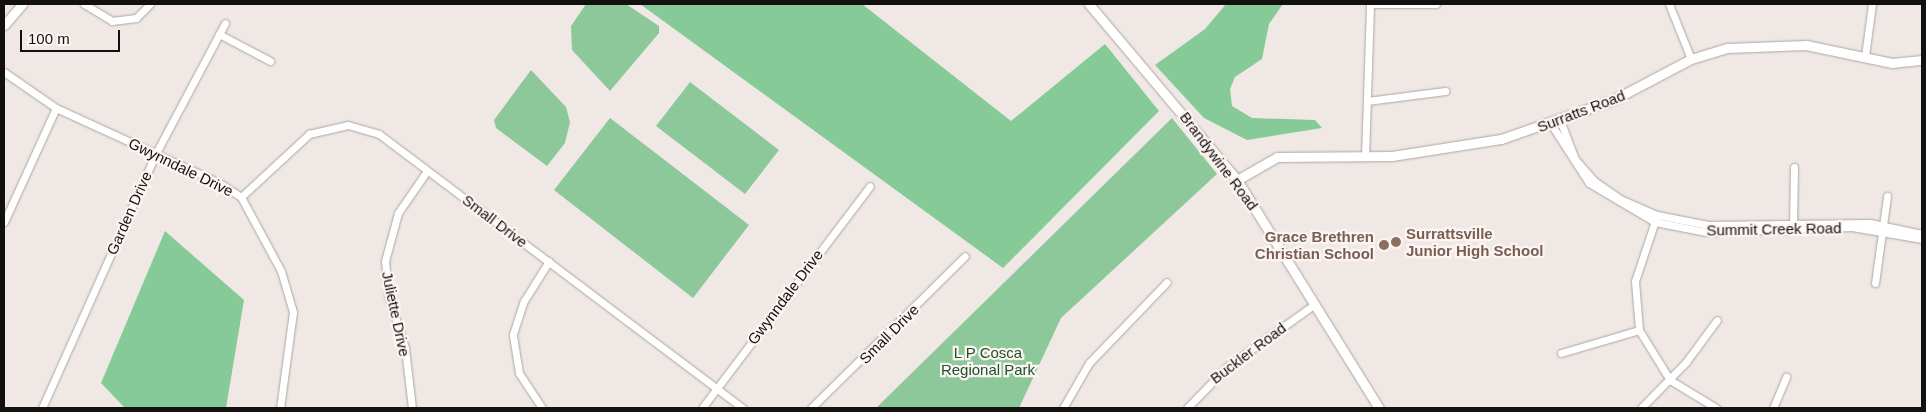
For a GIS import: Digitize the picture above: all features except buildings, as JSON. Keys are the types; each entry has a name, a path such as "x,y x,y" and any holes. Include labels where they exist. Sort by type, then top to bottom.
{"main road":[{"path":"4,25 22,4"},
{"name":"Brandywine Road","path":"1089,4 1237,180 1379,408"},
{"name":"Surratts Road","path":"1237,180 1277,157 1366,157 1475,144 1550,124 1640,88 1691,59 1727,48 1769,44 1806,45 1866,56 1892,63 1922,60"}],"street":[{"path":"84,4 112,21 136,18 150,4"},
{"path":"1366,157 1370,4"},
{"path":"1374,4 1436,4"},
{"path":"1669,4 1691,59"},
{"path":"1866,56 1872,4"},
{"name":"Garden Drive","path":"42,408 156,153 226,23"},
{"path":"219,34 270,61"},
{"name":"Gwynndale Drive","path":"4,72 56,108 156,153 242,197 281,270 293,312 280,408"},
{"path":"1367,101 1445,91"},
{"path":"4,222 56,108"},
{"name":"Summit Creek Road","path":"1560,120 1575,159 1593,180 1620,199 1656,218"},
{"name":"Summit Creek Road","path":"1550,124 1589,184 1656,218 1706,232 1793,224 1883,228 1922,234"},
{"name":"Small Drive","path":"242,197 301,139 334,126 358,127 379,134 743,408"},
{"path":"1793,224 1794,167"},
{"name":"Juliette Drive","path":"412,408 405,348 388,294 385,261 398,213 427,171"},
{"name":"Gwynndale Drive","path":"702,408 716,387 870,186"},
{"path":"1875,282 1887,196"},
{"path":"1656,218 1635,281 1639,330 1670,380 1716,408"},
{"name":"Summit Creek Road","path":"1883,228 1922,239"},
{"name":"Small Drive","path":"811,408 965,256"},
{"path":"542,408 519,373 513,334 524,301 549,261"},
{"path":"1063,408 1098,352 1167,282"},
{"name":"Buckler Road","path":"1187,408 1228,366 1315,304"},
{"path":"1641,408 1670,380 1717,320"},
{"path":"1561,354 1639,330"},
{"path":"1773,408 1786,376"}],"green space":[{"path":"586,4 626,4 659,26 659,33 610,91 572,50 571,26"},
{"path":"640,4 862,4 1011,121 1105,44 1159,111 1003,268"},
{"path":"1226,4 1283,4 1269,24 1262,59 1235,77 1230,89 1232,106 1252,118 1315,120 1322,128 1247,140 1204,118 1155,65 1205,29"},
{"path":"531,70 566,107 570,122 565,143 547,166 496,128 494,120"},
{"path":"690,82 779,150 745,194 656,126"},
{"path":"610,118 749,225 693,298 554,190"},
{"name":"L P Cosca Regional Park","path":"1172,118 1217,174 1061,318 1019,408 876,408"},
{"path":"165,231 244,300 226,408 125,408 101,383"}],"place":[{"name":"Surrattsville Junior High School","path":"1396,242"},
{"name":"Grace Brethren Christian School","path":"1384,245"}]}
